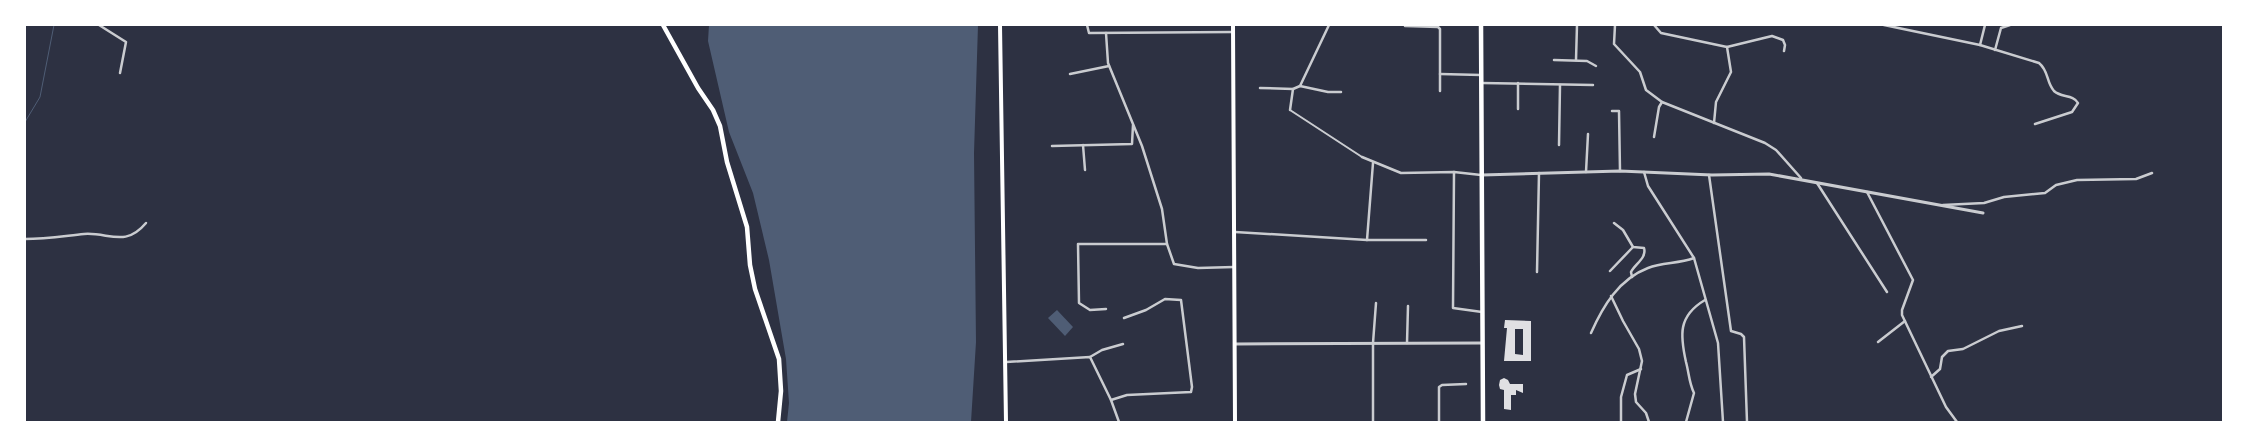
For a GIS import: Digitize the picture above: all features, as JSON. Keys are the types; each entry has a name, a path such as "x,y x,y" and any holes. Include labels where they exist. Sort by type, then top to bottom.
{"main road":[{"path":"663,25 698,88 713,110 720,126 727,162 747,227 750,265 755,289 779,360 782,391 778,422"},
{"path":"1000,25 1006,422"},
{"path":"1233,25 1235,422"},
{"path":"1481,25 1483,422"}],"street":[{"path":"99,25 126,42 120,73"},
{"path":"1086,25 1089,33 1233,32"},
{"path":"1300,86 1329,25"},
{"path":"1576,60 1577,25"},
{"path":"1615,25 1614,44 1640,72 1646,90 1662,102 1742,133 1776,150 1801,178"},
{"path":"1654,25 1661,33 1727,47 1772,36 1782,40 1785,45 1784,51"},
{"path":"1886,25 1980,45 2039,63 2045,68 2051,85 2056,92 2077,101 2076,108 2072,112 2035,124"},
{"path":"1980,45 1985,25"},
{"path":"1994,50 2001,28 2010,25"},
{"path":"1405,26 1438,27 1440,29 1440,91"},
{"path":"1106,33 1109,66 1142,146 1162,209 1167,244 1174,264 1198,268 1235,267"},
{"path":"1714,123 1716,102 1731,72 1727,47"},
{"path":"1554,60 1586,61 1596,66"},
{"path":"1070,74 1109,66"},
{"path":"1440,74 1481,76"},
{"path":"1481,83 1593,85"},
{"path":"1518,83 1518,109"},
{"path":"1559,145 1560,85"},
{"path":"1260,88 1293,89 1300,86 1328,92 1341,92"},
{"path":"1293,89 1290,110 1362,157 1401,173 1454,172 1481,175 1620,171 1709,175 1769,174 1801,178 1983,213"},
{"path":"1654,137 1659,107 1662,102"},
{"path":"1612,111 1619,111 1620,171"},
{"path":"1052,146 1132,144 1133,124"},
{"path":"1586,172 1588,134"},
{"path":"1083,145 1085,170"},
{"path":"1368,240 1373,163"},
{"path":"1454,172 1453,308 1482,312"},
{"path":"1644,172 1648,186 1694,258 1718,343 1723,422"},
{"path":"1537,272 1539,173"},
{"path":"1940,205 1984,203 2004,197 2045,193 2056,185 2077,180 2136,179 2152,174"},
{"path":"1709,175 1731,331 1744,337 1747,422"},
{"path":"1817,182 1887,292"},
{"path":"1867,192 1913,280 1902,310 1905,321 1931,378 1946,407 1957,422"},
{"path":"25,239 51,240 85,234 117,239 139,231 146,223"},
{"path":"1614,223 1623,230 1633,247"},
{"path":"1235,232 1368,240 1426,240"},
{"path":"1106,309 1090,310 1079,303 1078,244 1167,244"},
{"path":"1632,277 1631,272 1635,264 1645,256 1646,252 1644,248 1633,247"},
{"path":"1610,271 1633,247"},
{"path":"1591,333 1611,296 1632,277 1648,268 1680,263 1694,258"},
{"path":"1611,296 1639,349 1641,369 1635,394 1636,402 1646,413 1649,422"},
{"path":"1111,400 1126,395 1191,392 1192,388 1181,300 1165,299 1146,310 1124,318"},
{"path":"1686,422 1694,393 1690,385 1680,336 1687,316 1694,306 1705,300"},
{"path":"1373,422 1373,343 1376,303"},
{"path":"1407,343 1408,306"},
{"path":"1878,342 1905,321"},
{"path":"1931,378 1940,369 1942,357 1948,351 1963,349 1999,330 2022,326"},
{"path":"1236,344 1482,343"},
{"path":"1006,362 1090,357 1102,350 1123,344"},
{"path":"1090,357 1111,400 1119,422"},
{"path":"1621,422 1623,385 1627,374 1641,369"},
{"path":"1439,422 1439,387 1442,384 1466,384"}],"water":[{"path":"709,25 978,25 974,153 976,342 971,422 787,422 789,403 786,359 769,260 753,193 729,132 708,41"},
{"path":"1057,310 1073,327 1065,336 1048,318"}],"building":[{"path":"1505,320 1531,321 1531,361 1504,361 1507,328 1504,328","holes":["1515,329 1523,329 1523,355 1515,354"]},
{"path":"1504,378 1510,384 1523,384 1523,393 1516,390 1516,395 1511,395 1511,410 1504,409 1504,390 1500,389 1499,385 1500,380"}],"waterway":[{"path":"25,122 40,97 54,25"}]}
